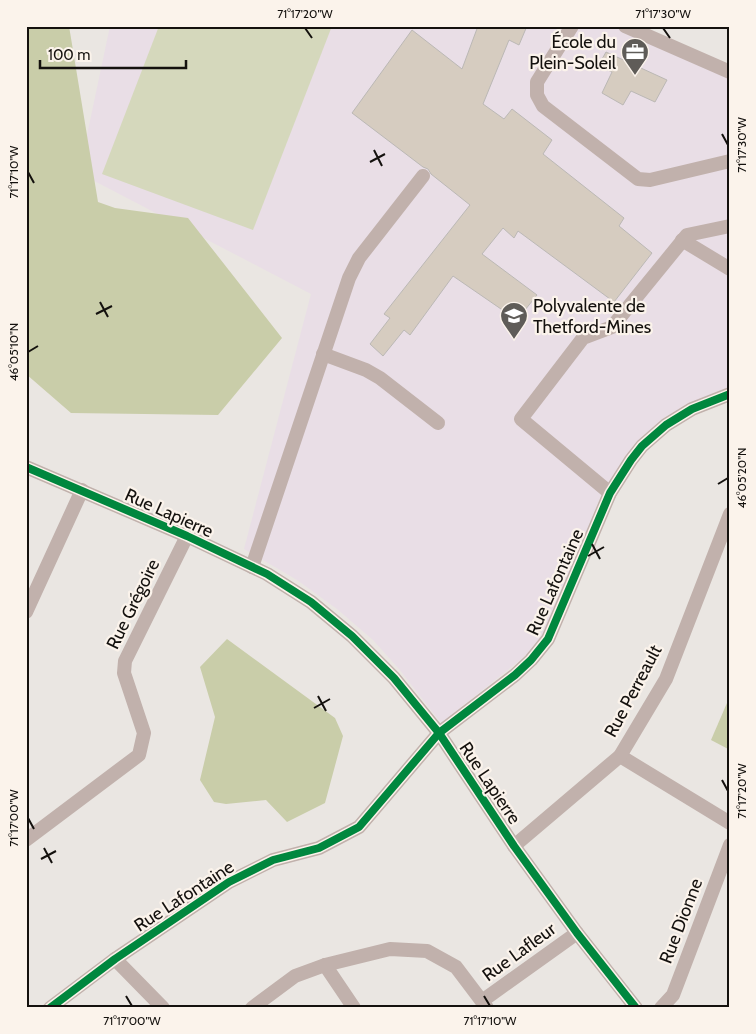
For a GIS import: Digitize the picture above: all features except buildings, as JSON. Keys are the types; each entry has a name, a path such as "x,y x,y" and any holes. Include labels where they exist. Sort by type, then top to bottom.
{"street":[{"path":"572,26 537,82 537,95 543,106 638,180 650,180 730,161"},
{"path":"625,26 730,72"},
{"path":"252,567 349,278 359,258 423,176"},
{"path":"610,493 520,419 583,338 612,327 687,234 730,226"},
{"path":"682,240 730,269"},
{"path":"323,354 366,370 380,378 438,423"},
{"name":"Rue Lafontaine","path":"50,1008 115,959 229,882 274,860 319,848 359,827 439,733 515,675 531,660 548,639 610,493 642,446 666,425 692,409 730,394"},
{"name":"Rue Lapierre","path":"26,467 187,536 267,574 311,602 352,636 394,678 439,733 514,846 577,933 636,1008"},
{"path":"26,612 82,490"},
{"name":"Rue Perreault","path":"514,846 620,756 666,678 730,514"},
{"name":"Rue Grégoire","path":"26,840 138,755 144,734 124,673 125,662 187,536"},
{"path":"620,756 730,823"},
{"name":"Rue Dionne","path":"661,1008 673,995 730,845"},
{"name":"Rue Lafleur","path":"485,1004 577,933"},
{"path":"252,1008 295,976 325,965 390,948 427,950 456,968 485,1004"},
{"path":"115,959 163,1008"},
{"path":"325,965 354,1008"}],"shaded area":[{"name":"Polyvalente de Thetford-Mines","path":"110,26 614,26 730,75 730,387 666,416 633,446 599,500 546,631 524,657 441,723 399,669 373,640 337,609 297,580 244,549 311,294 79,173"}],"green space":[{"path":"26,26 69,26 98,202 115,208 188,218 282,338 218,415 71,413 26,374"},
{"path":"159,26 332,26 253,230 102,174"},
{"path":"227,639 335,718 343,736 325,803 287,822 266,800 226,804 214,802 200,780 215,717 200,667"},
{"path":"730,696 730,750 711,740"}],"cycle path":[{"path":"50,1008 115,959 229,882 273,860 319,848 359,827 439,733 515,675 531,660 548,639 610,493 642,446 666,425 692,409 730,394"},
{"path":"26,467 187,536 267,574 311,602 352,636 394,678 439,733 514,846 577,933 636,1008"}],"place":[{"name":"École du Plein-Soleil","path":"635,76"},
{"name":"Polyvalente de Thetford-Mines","path":"514,340"}]}
